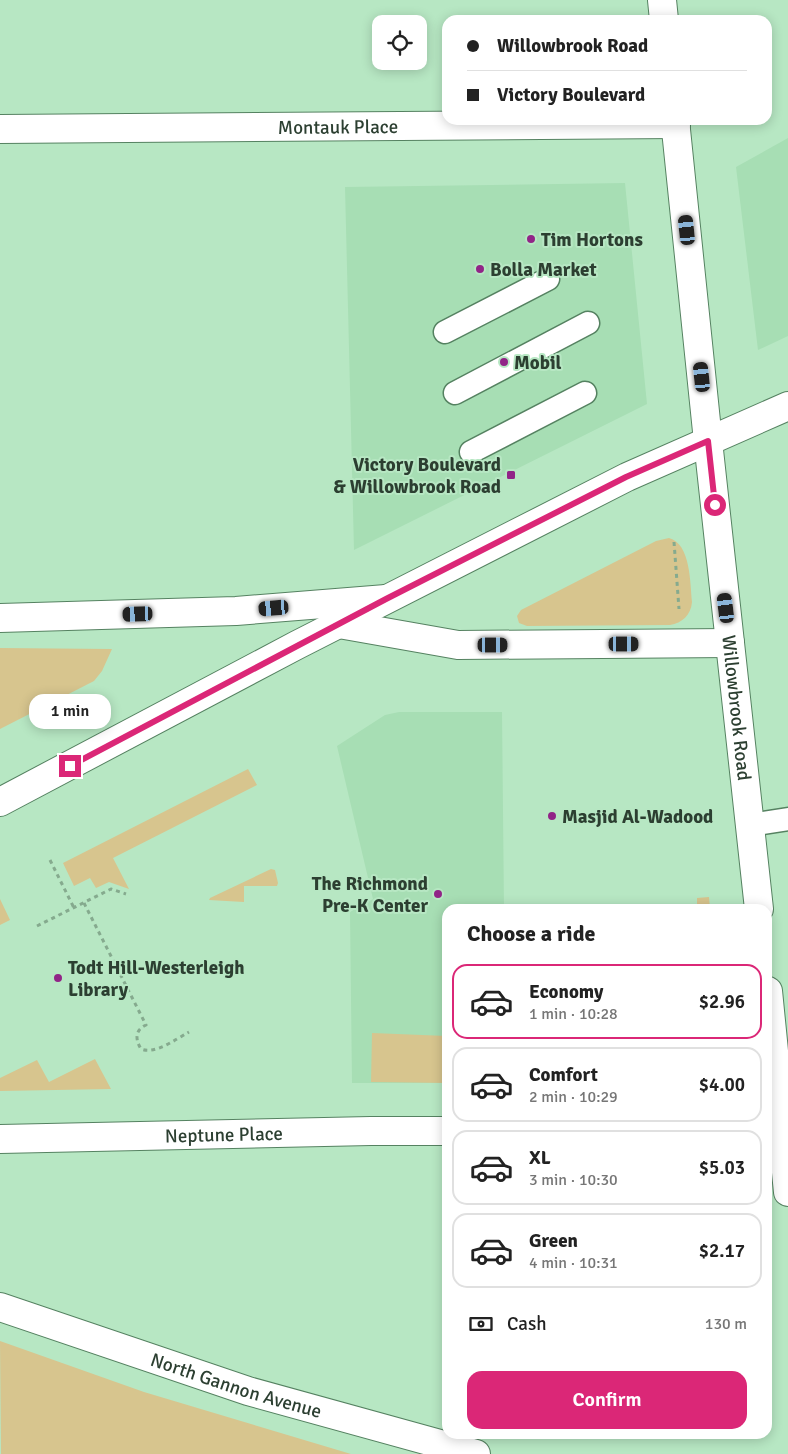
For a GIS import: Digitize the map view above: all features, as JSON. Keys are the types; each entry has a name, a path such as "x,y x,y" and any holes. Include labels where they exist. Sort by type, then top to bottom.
{"street":[{"path":"662,0 664,15"},
{"name":"Montauk Place","path":"0,128 442,124"},
{"name":"Willowbrook Road","path":"676,125 708,441 758,904"},
{"path":"0,802 386,599 626,477 788,406"},
{"path":"0,618 236,611 386,599"},
{"path":"339,624 458,645 730,643"},
{"path":"772,1071 775,1131 788,1192"},
{"name":"Neptune Place","path":"0,1139 442,1131"},
{"name":"North Gannon Avenue","path":"0,1307 248,1390 476,1454"}],"lane":[{"path":"445,332 548,279"},
{"path":"455,393 588,323"},
{"path":"471,452 585,393"},
{"path":"750,825 788,819"}],"path":[{"path":"674,542 679,610"},
{"path":"50,860 74,908"},
{"path":"37,926 111,889 126,894"},
{"path":"84,902 146,1025 140,1028 137,1034 137,1040 141,1049 150,1051 157,1049 189,1032"}],"shaded area":[{"path":"788,138 788,336 758,350 736,167"},
{"path":"625,183 647,404 354,550 345,187"},
{"path":"669,538 682,548 690,575 692,602 690,611 685,618 678,622 670,625 527,626 519,623 517,616 521,610 656,541"},
{"path":"0,648 112,649 102,671 94,681 0,729"},
{"name":"The Richmond Pre-K Center","path":"399,712 502,712 504,904 442,904 442,1083 352,1083 350,912 373,899 337,746 385,715"},
{"path":"248,769 257,785 113,858 129,889 109,882 96,888 90,878 74,886 63,863"},
{"path":"271,869 275,870 277,886 244,886 244,902 209,900 210,898"},
{"path":"709,897 710,904 697,904 697,898"},
{"path":"0,899 10,920 0,925"},
{"path":"372,1033 442,1036 442,1083 371,1082"},
{"path":"95,1059 111,1089 0,1091 0,1078 37,1060 49,1082"},
{"path":"0,1341 144,1392 351,1454 1,1454"}],"place":[{"name":"Tim Hortons","path":"531,239"},
{"name":"Bolla Market","path":"480,269"},
{"name":"Mobil","path":"504,362"},
{"name":"Victory Boulevard & Willowbrook Road","path":"511,475"},
{"name":"Masjid Al-Wadood","path":"552,816"},
{"name":"The Richmond Pre-K Center","path":"438,894"},
{"name":"Todt Hill-Westerleigh Library","path":"58,978"}],"route":[{"path":"70,766 386,599 626,477 708,441 715,505"}]}
